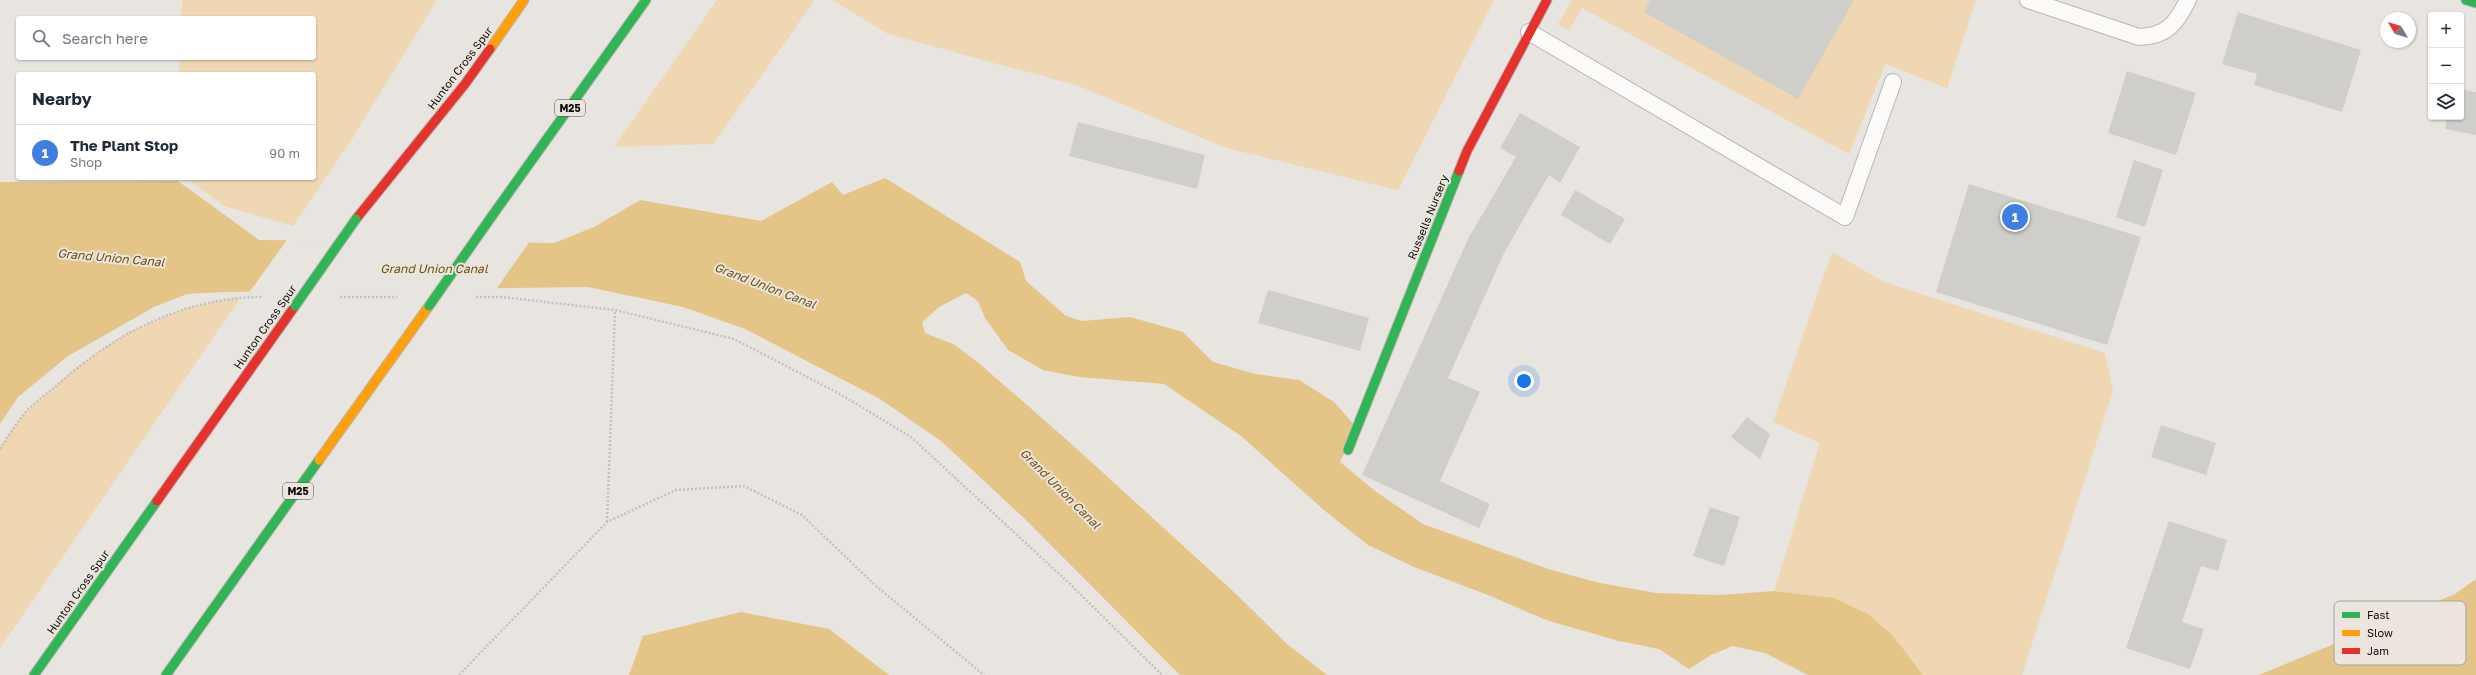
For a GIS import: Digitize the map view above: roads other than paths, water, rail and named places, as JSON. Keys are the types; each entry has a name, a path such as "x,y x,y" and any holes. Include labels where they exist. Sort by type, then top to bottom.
{"main road":[{"name":"Hunton Cross Spur","path":"34,675 356,219 465,84 524,0"},
{"name":"M25","path":"166,675 646,0"},
{"name":"Russells Nursery","path":"1348,450 1468,151 1547,0"},
{"path":"2466,0 2476,3"}],"lane":[{"path":"2028,0 2139,37 2157,37 2179,19 2188,0"},
{"path":"1529,32 1845,217 1893,82"}],"water":[{"name":"Grand Union Canal","path":"885,178 1020,262 1026,281 1066,316 1082,321 1130,317 1183,332 1213,362 1255,374 1299,380 1334,402 1357,428 1340,462 1375,491 1423,524 1551,570 1600,583 1656,593 1720,595 1774,591 1834,598 1868,614 1894,637 1923,675 1808,675 1765,653 1733,646 1711,655 1689,669 1659,649 1619,641 1546,620 1488,595 1414,567 1368,545 1325,511 1241,436 1164,384 1079,377 1043,370 1008,350 985,318 978,301 966,293 939,307 922,322 925,333 955,345 981,365 1067,440 1235,593 1287,644 1327,675 1180,675 1025,519 941,441 880,399 745,329 683,307 588,287 224,292 187,294 154,307 68,356 18,397 0,424 0,182 178,181 259,240 554,243 594,227 640,200 761,221 832,182 843,195"},
{"path":"2476,579 2476,675 2259,675 2334,644 2334,665 2466,665 2466,601 2438,601 2455,594"},
{"path":"741,612 829,629 889,675 629,675 643,636"}],"place":[{"name":"The Plant Stop","path":"2015,217"}]}
